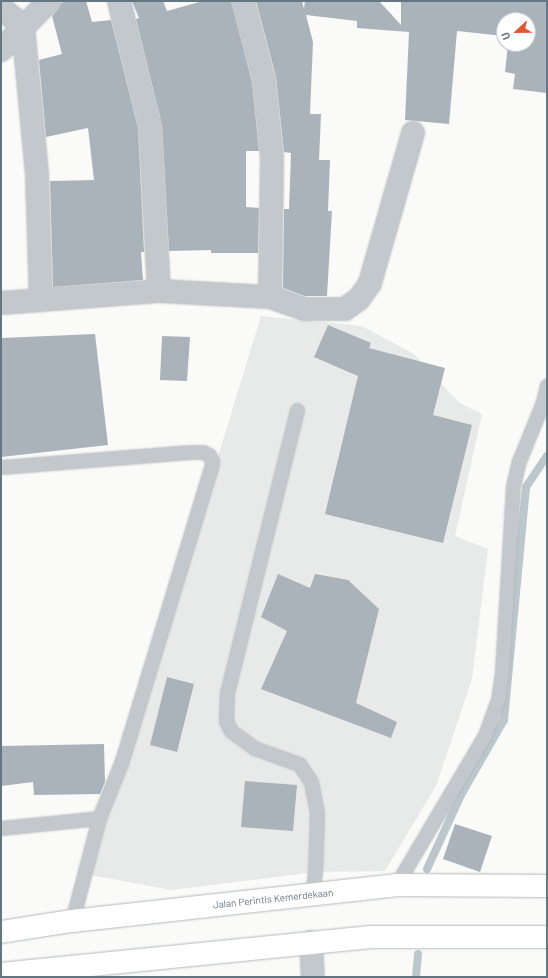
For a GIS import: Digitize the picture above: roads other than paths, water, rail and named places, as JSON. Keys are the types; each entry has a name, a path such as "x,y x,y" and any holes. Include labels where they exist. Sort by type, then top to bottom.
{"highway":[{"name":"Jalan Perintis Kemerdekaan","path":"1,932 72,920 396,885 547,886"},
{"path":"1,974 370,937 547,937"}],"street":[{"path":"1,50 22,26 49,1"},
{"path":"119,1 150,126 159,291"},
{"path":"243,1 264,80 272,158 270,297"},
{"path":"1,8 22,26 37,175 42,300"},
{"path":"1,303 159,291 270,297 305,309 345,309 359,299 370,283 413,133"},
{"path":"311,942 313,977"}],"lane":[{"path":"396,885 485,735 498,700 502,671 513,486 519,461 543,402 547,385"},
{"path":"297,410 227,692 226,721 231,731 254,748 299,764 311,782 317,813 315,872 312,895"},
{"path":"1,467 190,452 202,452 209,455 212,461 120,763 99,818 72,920"},
{"path":"1,828 99,818"}],"waterway":[{"path":"427,869 461,795 504,720 526,487 547,456"},
{"path":"416,977 418,954"}]}
